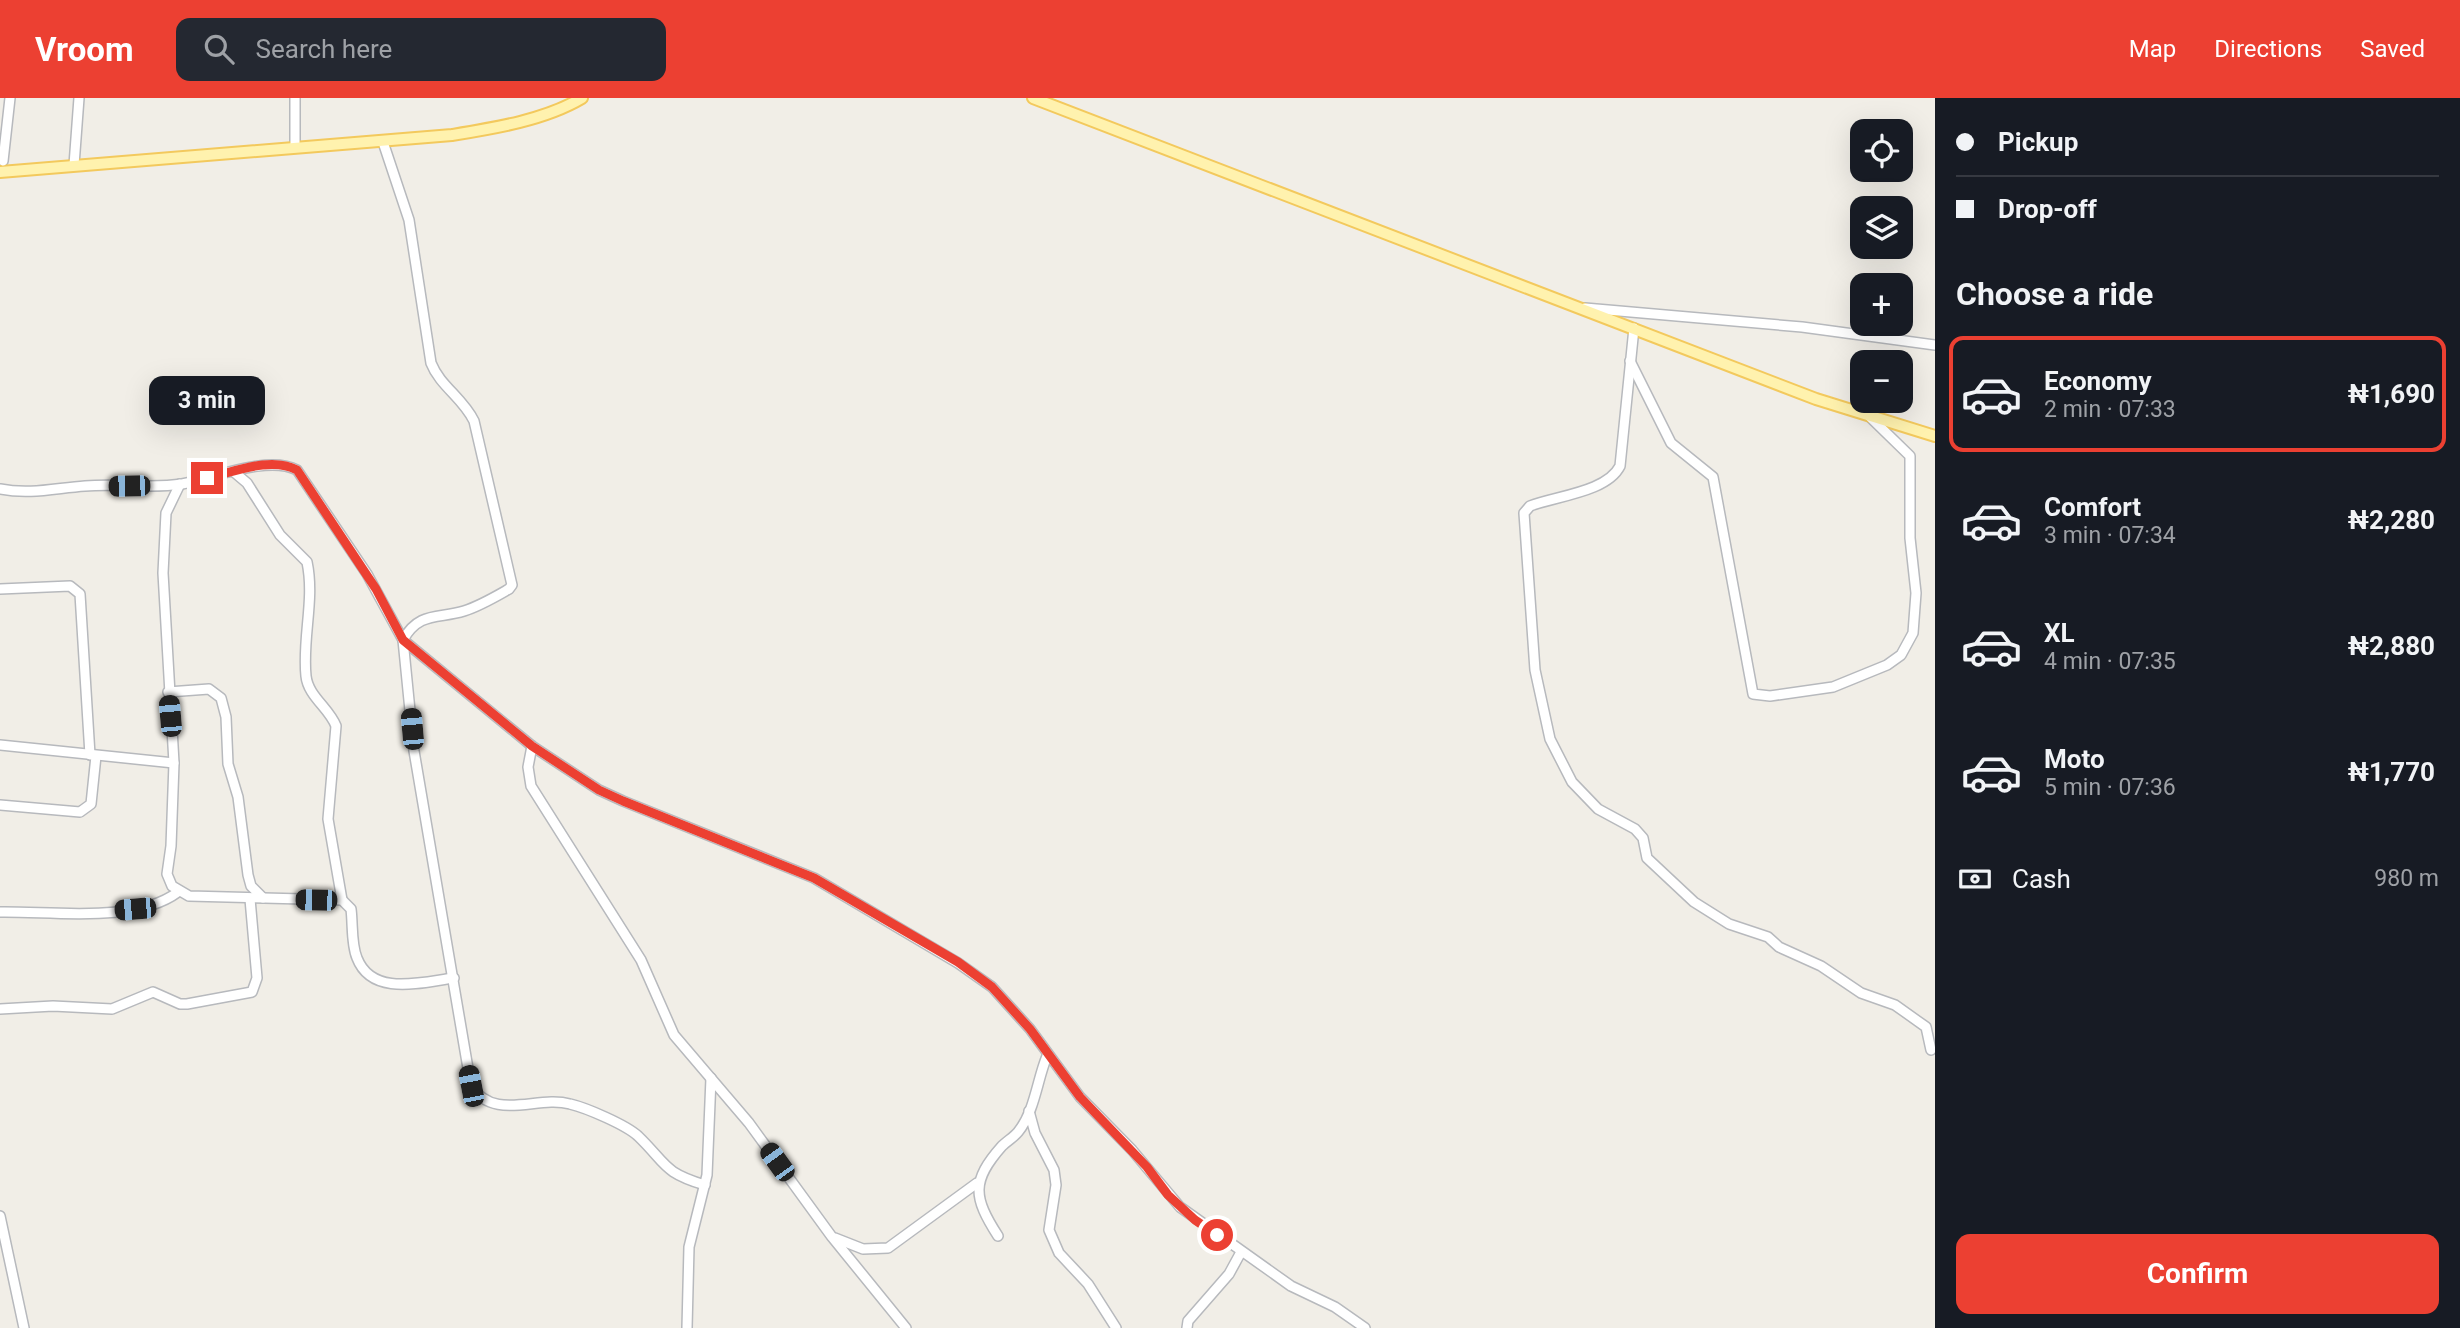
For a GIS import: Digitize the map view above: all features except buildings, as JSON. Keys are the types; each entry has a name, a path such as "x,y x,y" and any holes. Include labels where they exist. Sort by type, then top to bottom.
{"main road":[{"path":"1,165 74,165 383,142 498,127 570,105 582,98"},
{"path":"1033,98 1870,417 1935,436"}],"street":[{"path":"1,165 10,98"},
{"path":"74,165 79,98"},
{"path":"295,98 295,147"},
{"path":"383,142 408,220 430,363 435,374 468,408 474,421 512,585 462,612 444,612 419,622 409,628 403,640 414,751 471,1086 479,1098 507,1107 546,1102 570,1104 636,1135 665,1169 705,1185"},
{"path":"1580,308 1633,310 1802,327 1935,345"},
{"path":"1634,328 1620,466 1616,475 1598,485 1530,506 1524,513 1535,670 1550,739 1560,763 1587,799 1635,829 1643,838 1647,858 1694,902 1729,924 1768,937 1779,947 1829,971 1861,993 1895,1005 1926,1027 1931,1049"},
{"path":"1630,360 1671,443 1713,477 1753,694 1770,696 1833,687 1887,665 1901,655 1913,633 1916,593 1910,538 1910,456 1870,417"},
{"path":"0,489 32,493 86,486 142,487 180,484 267,465 284,464 297,470 367,574 403,640 532,746 611,796 814,878 958,962 992,987 1030,1029 1047,1056 1180,1207 1291,1286 1335,1307 1365,1328"},
{"path":"234,472 247,483 280,535 307,562 310,614 306,675 309,689 331,715 336,726 328,819 342,900 351,909 356,957 372,977 399,985 454,978"},
{"path":"180,484 166,513 163,573 174,763 167,874 178,891 189,896 342,900"},
{"path":"0,589 70,586 80,594 93,756 91,804 87,809 80,811 0,805"},
{"path":"168,692 209,689 221,698 226,717 228,764 238,797 248,875 256,894 263,898"},
{"path":"0,745 174,763"},
{"path":"532,746 528,767 531,786 640,960 674,1035 750,1123 832,1237 906,1328"},
{"path":"0,912 82,913 135,909 158,905 178,891"},
{"path":"0,1009 53,1006 112,1009 153,992 187,1004 252,992 257,978 250,899"},
{"path":"832,1237 863,1249 888,1248 977,1183 995,1155 1018,1132 1029,1111 1047,1056"},
{"path":"687,1328 688,1247 705,1185 711,1078"},
{"path":"1029,1111 1035,1133 1054,1170 1056,1185 1049,1230 1059,1254 1088,1284 1116,1328"},
{"path":"977,1183 976,1194 998,1236"},
{"path":"0,1216 24,1328"},
{"path":"1186,1328 1188,1321 1229,1274 1241,1252"}],"route":[{"path":"207,478 267,465 284,464 297,470 385,603 403,640 532,746 599,790 814,878 958,962 992,987 1030,1029 1080,1097 1147,1167 1168,1195 1195,1220 1217,1235"}]}
